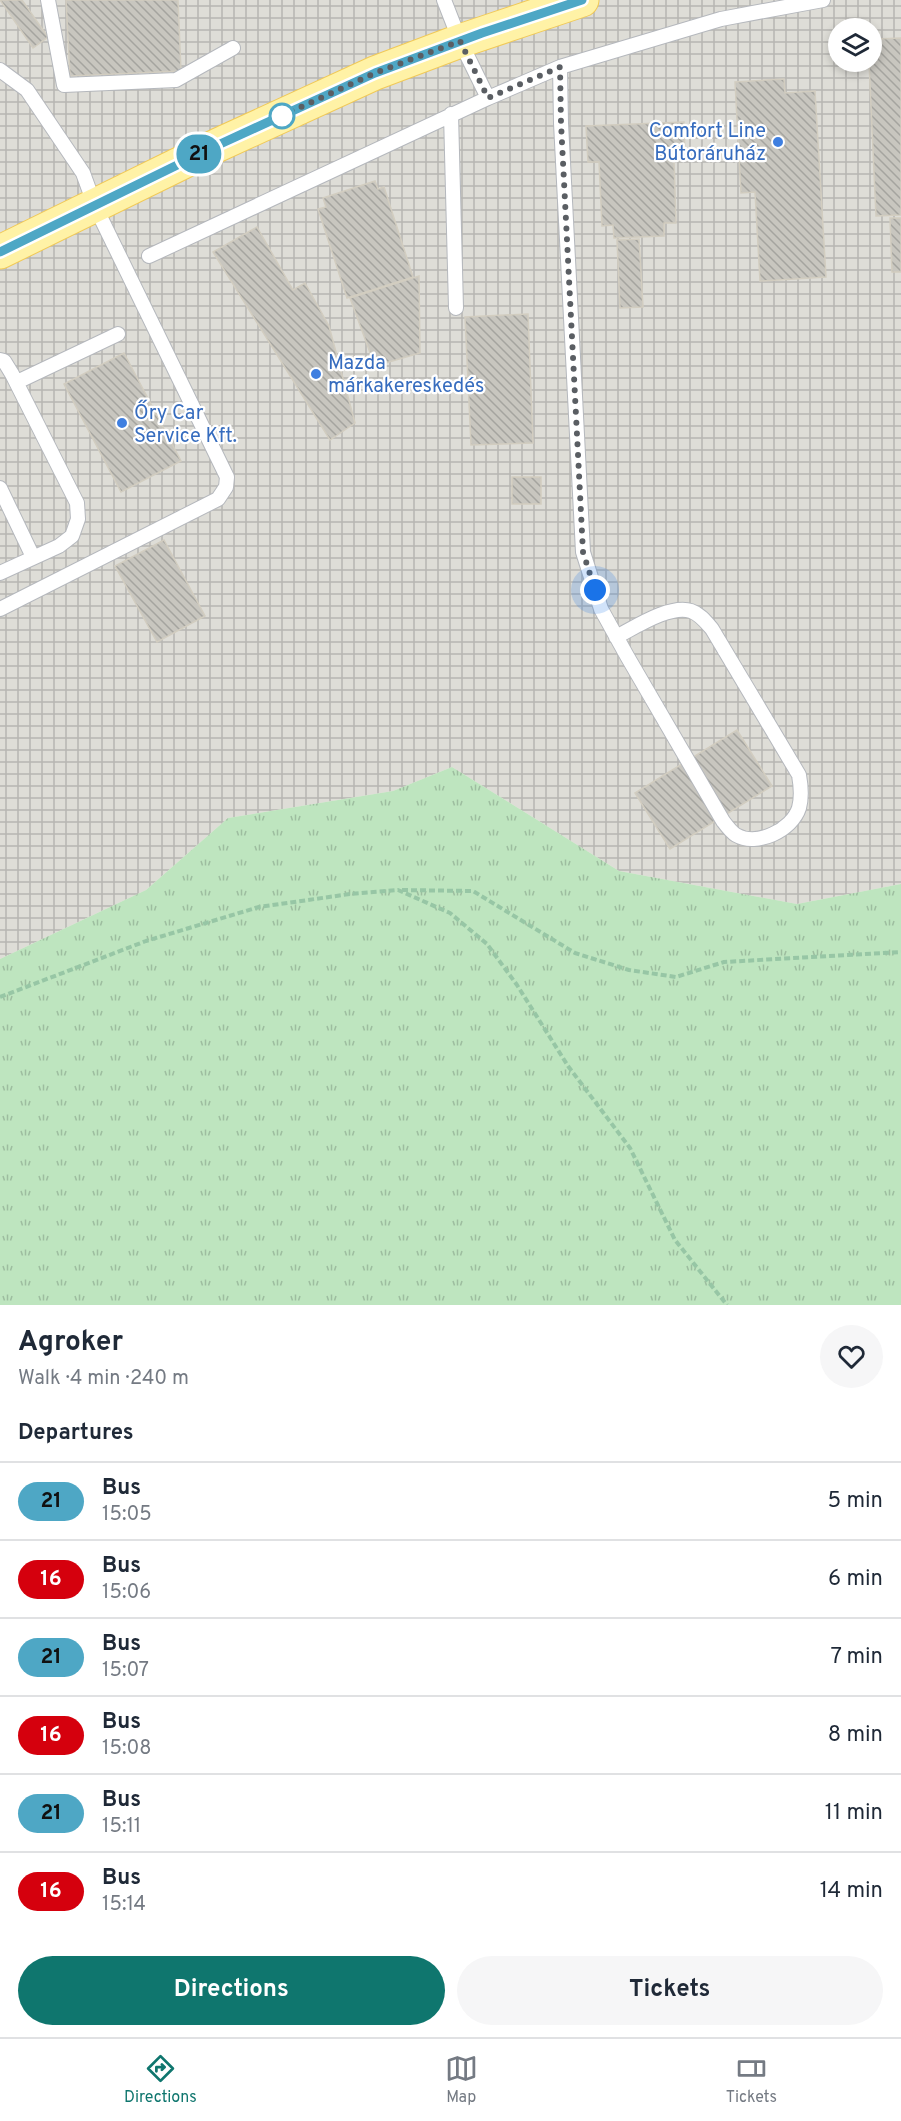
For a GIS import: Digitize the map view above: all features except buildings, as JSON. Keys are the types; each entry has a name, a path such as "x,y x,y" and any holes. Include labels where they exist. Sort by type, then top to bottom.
{"main road":[{"path":"0,252 218,145 375,73 460,41 582,0"}],"lane":[{"path":"48,0 64,85 176,81 233,48"},
{"path":"444,0 460,41 488,98"},
{"path":"149,256 451,114 560,67 721,19 823,0"},
{"path":"560,67 583,552 601,609 616,637 723,821 736,835 753,839 768,836 792,821 801,798 799,775 712,629 703,619 690,610 674,612 658,616 616,637"},
{"path":"0,70 27,90 83,173 94,206 227,477 226,487 218,499 0,609"},
{"path":"451,114 456,308"},
{"path":"17,382 118,334"},
{"path":"0,360 4,361 17,382 77,503 78,519 72,536 59,546 0,573"},
{"path":"0,488 33,557"}],"path":[{"path":"398,890 450,914 487,944 517,985 568,1066 630,1148 675,1240 727,1305"},
{"path":"0,998 146,941 259,907 350,894 398,890 473,891 575,953 629,970 676,977 724,962 901,952"}],"shaded area":[{"path":"0,0 901,0 901,884 797,904 619,871 452,767 393,791 228,818 146,890 0,959"}],"green space":[{"path":"452,767 619,871 797,904 901,884 901,1305 0,1305 0,959 146,890 228,818 393,791"}],"bus line":[{"name":"21","path":"0,252 218,145 375,73 482,33 582,0"}],"place":[{"name":"Comfort Line Bútoráruház","path":"778,142"},
{"name":"Mazda márkakereskedés","path":"316,374"},
{"name":"Őry Car Service Kft.","path":"122,423"}],"route":[{"path":"282,116 277,118 375,73 460,41 488,98 560,67 583,552 595,590"}]}
